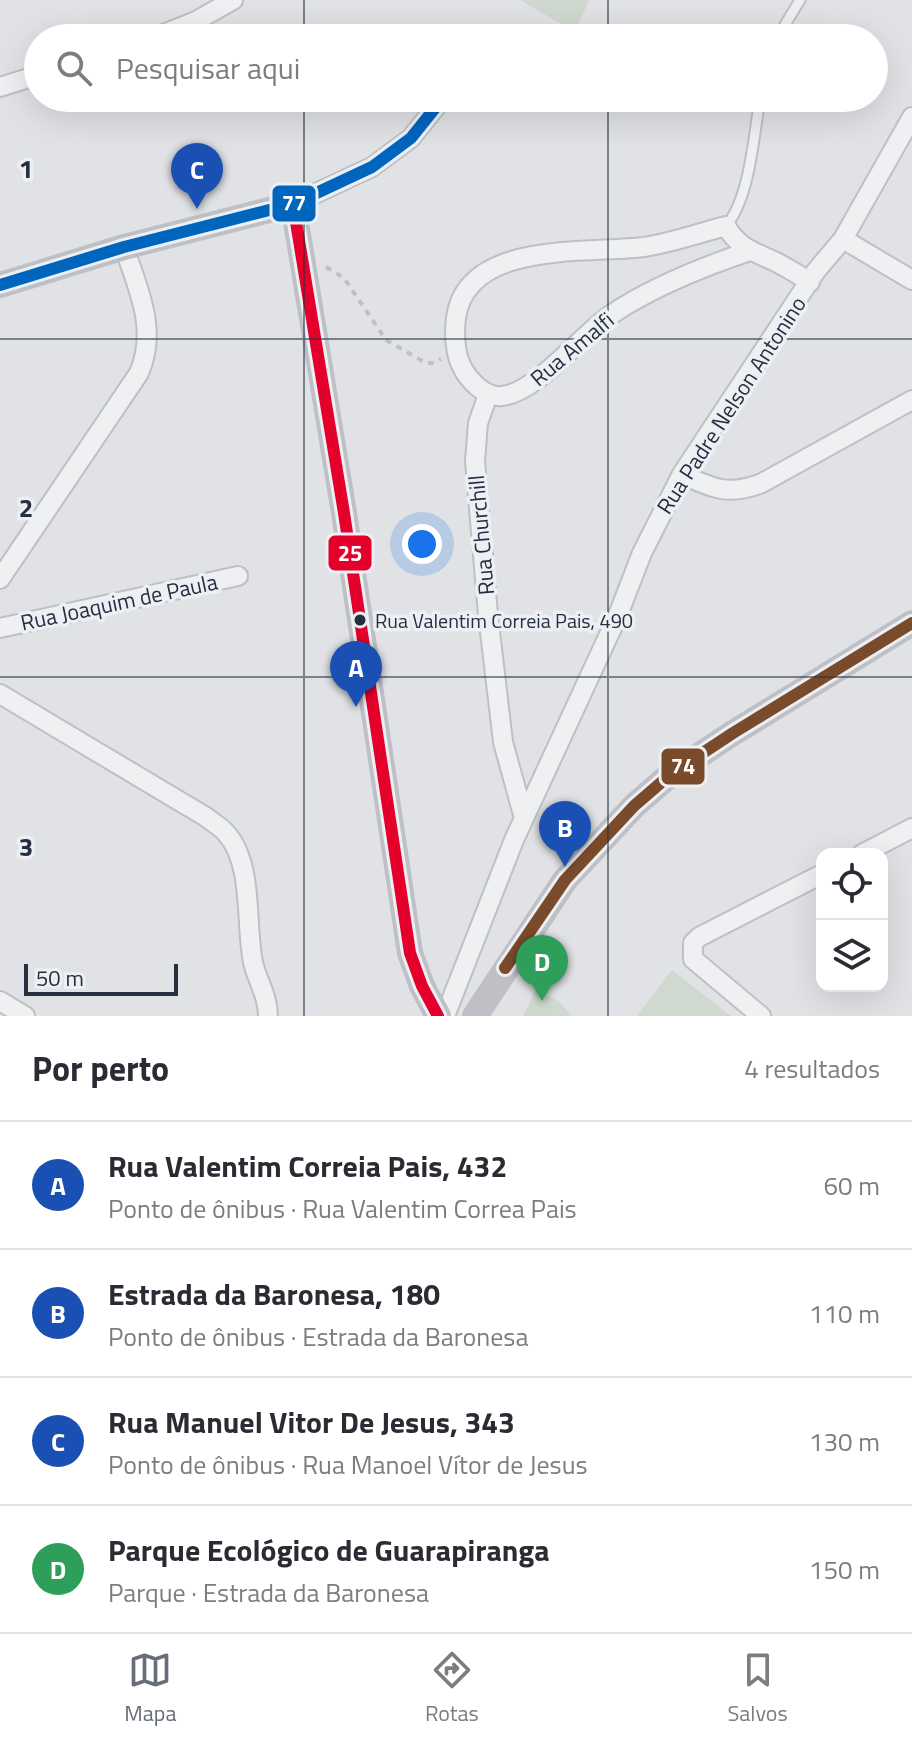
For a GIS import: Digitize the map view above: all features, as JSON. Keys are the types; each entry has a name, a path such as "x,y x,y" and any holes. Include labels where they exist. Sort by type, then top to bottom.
{"street":[{"path":"188,24 233,0"},
{"path":"0,87 24,79"},
{"path":"0,285 124,247 293,204 372,167 411,138 432,112"},
{"name":"Rua Padre Nelson Antonino","path":"445,1016 524,818 618,615 642,553 682,474 810,282 843,239 912,117"},
{"path":"293,204 410,953 422,986 438,1016"},
{"path":"488,395 479,389 461,366 455,321 457,306 476,279 522,256 649,246 726,226 736,242 780,263 810,282"},
{"path":"843,239 912,280"},
{"path":"0,579 139,373 144,361 149,346 149,329 124,247"},
{"name":"Rua Amalfi","path":"488,395 501,397 518,393 595,328 636,299 708,266 750,251"},
{"name":"Rua Churchill","path":"488,395 475,438 476,477 503,742 524,818"},
{"path":"682,474 729,492 746,489 912,400"},
{"name":"Rua Joaquim de Paula","path":"0,628 238,576"},
{"path":"475,1016 565,880 634,806 671,774 733,733 912,623"},
{"path":"0,694 206,817 227,833 237,851 244,875 251,950 257,976 266,994 268,1016"},
{"path":"874,848 912,828"},
{"path":"761,1016 693,959 693,943 699,937 816,877"},
{"path":"0,1001 25,1016"}],"lane":[{"path":"785,24 800,0"},
{"path":"726,226 743,186 757,112"}],"path":[{"path":"303,267 329,268 344,278 384,339 414,357 431,364 457,350"}],"shaded area":[{"path":"520,0 589,0 578,24 561,24"},
{"path":"672,970 731,1016 637,1016"},
{"path":"537,987 552,999 554,997 572,1016 523,1016"}],"transit line":[{"name":"77","path":"0,285 124,247 293,204 372,167 411,138 432,112"},
{"name":"25","path":"293,204 344,513 410,953 422,986 438,1016"},
{"name":"74","path":"505,968 565,880 634,806 671,774 912,623"}],"place":[{"name":"Rua Manuel Vitor De Jesus, 343","path":"197,209"},
{"name":"Rua Valentim Correia Pais, 490","path":"360,620"},
{"name":"Rua Valentim Correia Pais, 432","path":"356,707"},
{"name":"Estrada da Baronesa, 180","path":"565,867"},
{"name":"Parque Ecológico de Guarapiranga","path":"542,1001"}]}
